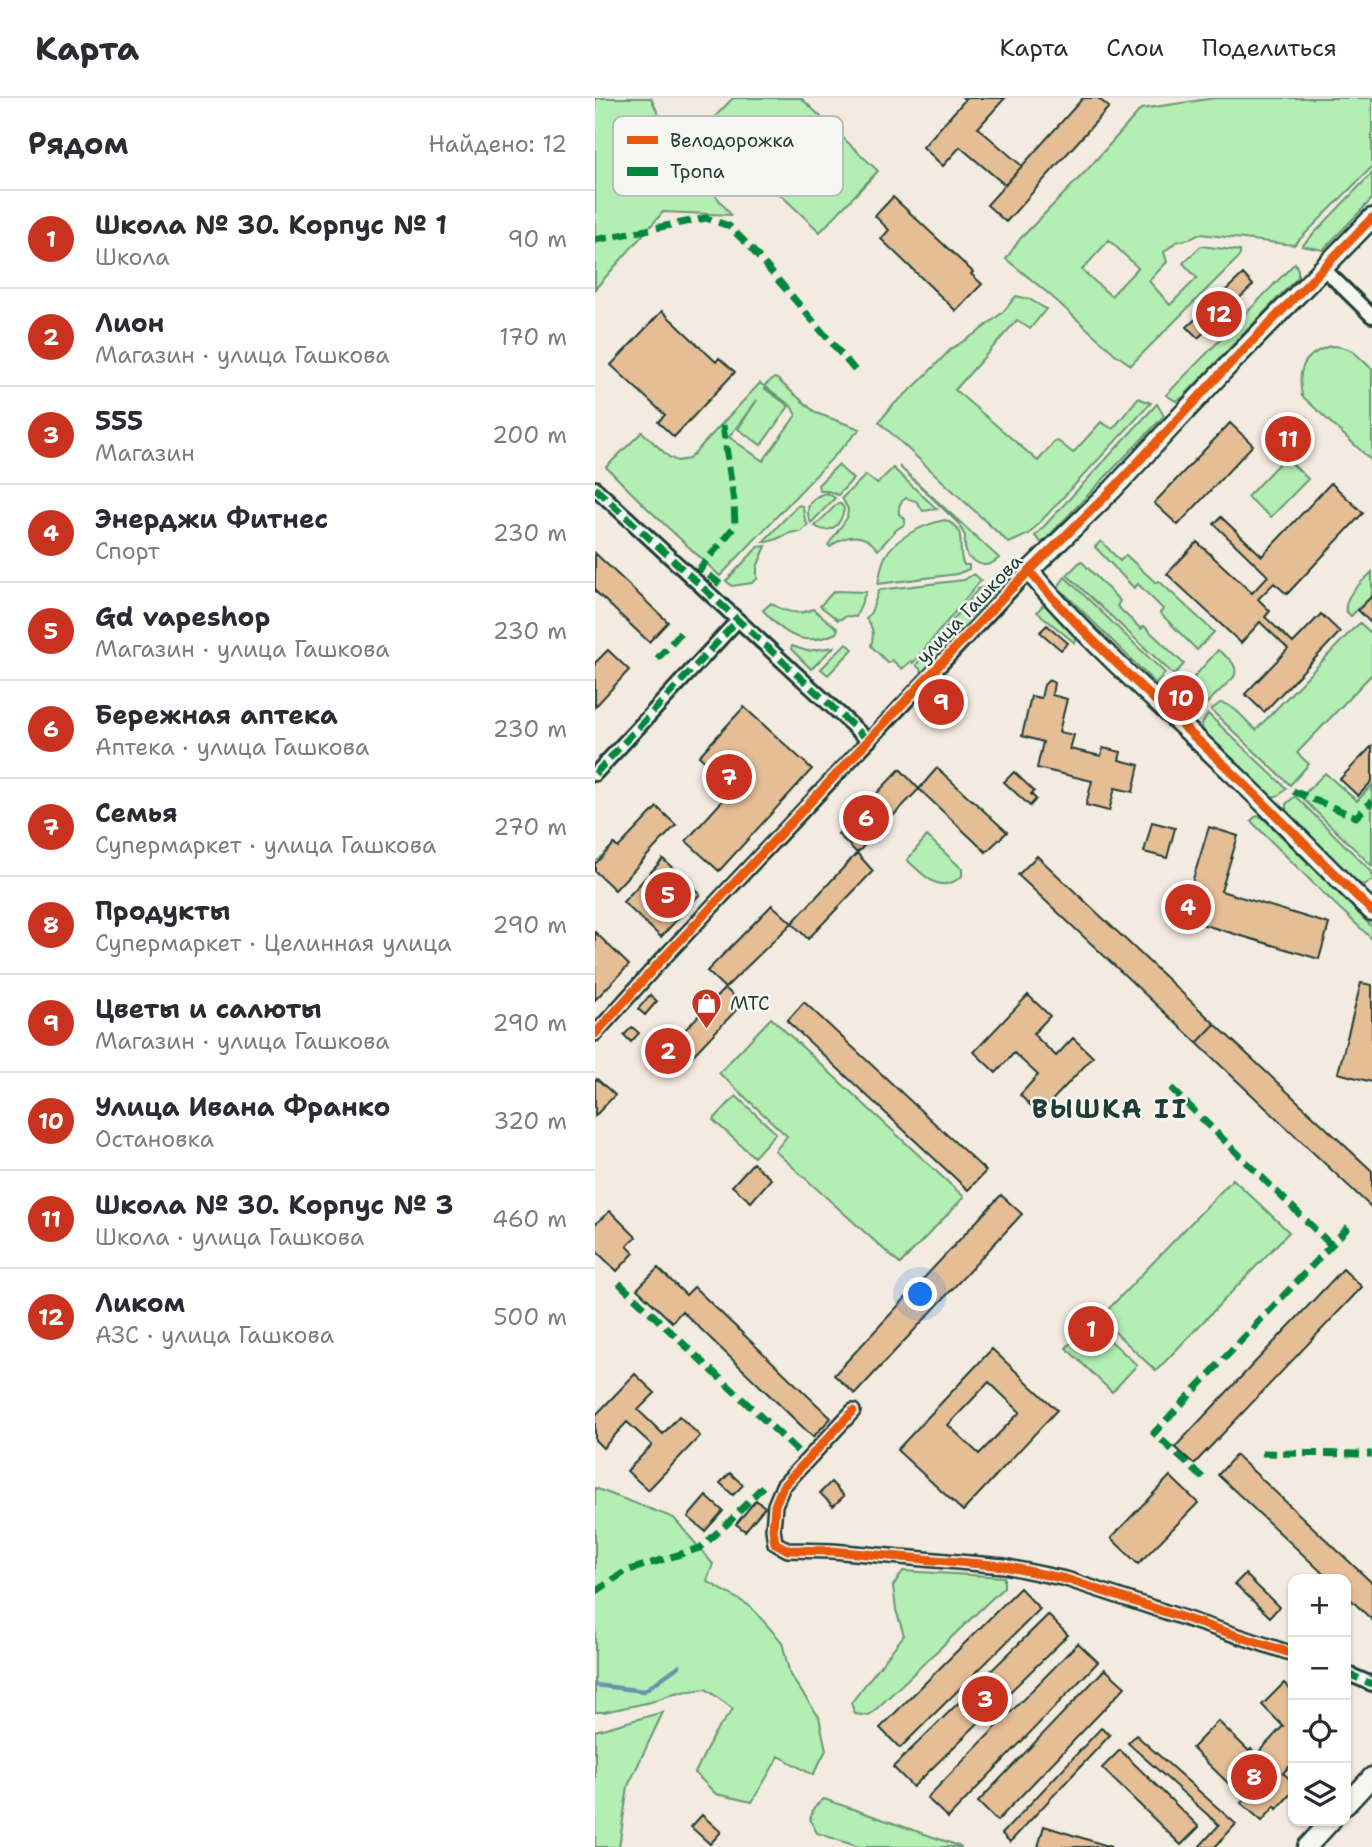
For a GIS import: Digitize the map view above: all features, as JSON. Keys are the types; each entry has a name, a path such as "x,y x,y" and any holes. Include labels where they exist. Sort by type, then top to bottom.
{"street":[{"name":"улица Гашкова","path":"597,1032 1029,571 1113,489 1372,218"},
{"path":"1323,268 1372,316"},
{"path":"595,488 869,741"},
{"path":"1029,571 1108,654 1274,812 1372,911"},
{"path":"595,775 739,620"},
{"path":"853,1411 783,1486 775,1505 775,1543 788,1550 832,1550 1013,1568 1066,1579 1288,1652"},
{"path":"1351,1675 1372,1684"},
{"path":"1351,1800 1372,1777"},
{"path":"1307,1847 1326,1826"}],"green space":[{"path":"595,98 651,98 659,116 613,116 613,196 716,196 731,215 663,212 595,289"},
{"path":"733,98 801,98 820,116 716,116"},
{"path":"1215,98 1372,98 1372,167 1294,245 1200,234 1176,242 1164,252 1167,262 1149,281 1170,305 1197,278 1183,263 1201,246 1240,251 1240,255 1131,365 1006,259 1020,239 1141,109","holes":["1109,240 1138,268 1111,296 1082,270"]},
{"path":"843,138 878,171 820,232 782,196 843,196"},
{"path":"1372,173 1372,199 1323,250 1302,246"},
{"path":"1295,263 1298,277 1182,398 1176,401 1166,395"},
{"path":"1016,296 1029,299 1046,309 1030,329 1017,320 955,390 1038,461 1054,442 1058,441 1073,453 1101,422 1113,429 1138,398 1151,403 1029,534 1009,543 879,422 951,349 1003,312"},
{"path":"1330,346 1349,350 1372,369 1372,461 1302,396 1300,378 1304,364 1314,354"},
{"path":"774,378 777,379 816,413 860,429 720,576 606,467 642,432 669,457 677,461 689,459 760,383 764,386","holes":["766,387 791,406 796,415 763,461 729,437 757,400 738,429 761,445 789,406 765,389"]},
{"path":"1157,404 1164,416 1042,543 1035,536"},
{"path":"1285,457 1308,479 1271,517 1247,497"},
{"path":"838,465 853,479 838,495 820,491 818,485"},
{"path":"899,466 999,558 984,565 968,557 965,536 958,523"},
{"path":"893,468 937,509 923,511 916,501 906,498 899,509 905,524 878,550 867,540 855,536 842,539 830,547 828,545 847,518 848,509 842,498 866,475 877,484"},
{"path":"827,493 835,498 811,523 808,512 810,504"},
{"path":"838,503 844,509 834,527 825,530 815,526"},
{"path":"800,505 808,525 801,532 763,542 797,506"},
{"path":"945,520 953,524 960,534 962,559 964,565 969,565 969,569 957,574 878,584 884,560 896,543 920,528"},
{"path":"1101,541 1120,561 1126,555 1156,583 1159,581 1214,632 1197,650 1160,613 1163,609 1138,584 1134,588 1095,547"},
{"path":"766,546 757,567 757,579 752,583 732,586 726,581 758,547"},
{"path":"1081,561 1120,601 1117,606 1141,629 1144,626 1184,664 1174,675 1067,575"},
{"path":"1372,572 1372,596 1351,616 1346,611 1348,600"},
{"path":"974,574 981,580 913,663 911,661 902,669 892,660 888,663 871,646 873,632 866,619 879,590 964,580"},
{"path":"1065,577 1165,673 1156,684 1058,587"},
{"path":"995,585 997,591 923,672 916,665 978,589"},
{"path":"834,591 866,592 856,617 847,616 838,620 820,606"},
{"path":"771,603 791,612 813,609 838,629 836,633 814,639 795,636 779,626 763,610"},
{"path":"1044,604 1077,636 1075,643 1037,612"},
{"path":"1360,623 1372,631 1372,674 1297,753 1309,764 1290,785 1211,710 1220,703 1225,704 1256,730"},
{"path":"846,643 853,649 828,675 821,669"},
{"path":"792,646 807,651 834,647 811,669 791,649"},
{"path":"1218,650 1231,661 1235,668 1234,677 1205,705 1186,686"},
{"path":"1208,714 1286,788 1281,794 1270,796 1205,733 1202,726"},
{"path":"1325,773 1357,801 1372,785 1372,866 1301,797"},
{"path":"1295,796 1372,872 1372,880 1365,884 1357,883 1286,812 1286,804"},
{"path":"1255,817 1264,819 1307,865 1372,927 1372,939 1251,821"},
{"path":"927,836 962,869 962,876 954,882 939,884 932,881 907,860"},
{"path":"771,1018 964,1197 900,1264 775,1151 787,1136 719,1073"},
{"path":"736,1096 776,1133 754,1157 713,1120"},
{"path":"1233,1179 1289,1232 1156,1371 1100,1318"},
{"path":"1090,1322 1137,1365 1112,1392 1066,1348"},
{"path":"595,1488 674,1518 713,1564 707,1581 750,1606 782,1642 790,1675 819,1717 826,1750 813,1775 779,1756 752,1802 716,1794 695,1773 714,1734 733,1709 706,1689 675,1693 651,1702 595,1712"},
{"path":"903,1571 1004,1577 1004,1587 869,1716 855,1714 851,1703 904,1635 896,1610 893,1586"},
{"path":"663,1712 628,1786 619,1847 595,1847 595,1731"},
{"path":"824,1799 962,1847 859,1847 817,1833 810,1820 814,1807"}],"building":[{"path":"963,98 1005,98 978,128 1022,166 1005,185 960,147 943,166 923,147 965,100"},
{"path":"1083,98 1098,98 1109,107 1006,222 987,205"},
{"path":"893,197 973,272 971,274 982,284 956,311 881,239 889,230 875,216"},
{"path":"1243,274 1253,285 1198,338 1187,327"},
{"path":"662,311 716,362 719,358 735,372 674,437 658,422 665,415 611,365"},
{"path":"1230,423 1253,445 1178,525 1154,503"},
{"path":"1331,483 1363,513 1287,594 1274,583 1258,599 1270,611 1265,617 1293,643 1321,614 1340,632 1264,712 1245,694 1288,649 1260,622 1241,643 1167,574 1197,542 1252,593 1268,576 1214,524 1221,517 1262,556"},
{"path":"595,553 668,622 649,642 595,591"},
{"path":"1372,596 1372,624 1358,610"},
{"path":"1047,625 1068,643 1061,650 1040,632"},
{"path":"608,650 629,670 595,707 595,663"},
{"path":"1049,680 1054,683 1052,695 1067,699 1059,732 1074,735 1070,749 1101,756 1103,748 1121,752 1119,760 1139,765 1133,792 1115,788 1109,811 1086,805 1092,781 1037,768 1043,742 1022,736 1031,696 1041,698 1044,685"},
{"path":"942,695 947,700 938,710 932,705"},
{"path":"744,707 812,769 719,871 686,841 734,788 699,756"},
{"path":"1372,746 1372,781 1358,796 1340,779"},
{"path":"937,768 1007,832 986,852 919,789"},
{"path":"900,769 919,789 857,853 838,834"},
{"path":"1014,772 1034,791 1031,794 1036,799 1030,806 1004,782"},
{"path":"657,807 676,825 615,890 595,871 595,864 614,844 618,848"},
{"path":"1152,822 1175,828 1167,858 1144,852"},
{"path":"1209,827 1238,836 1221,891 1329,924 1319,959 1181,918"},
{"path":"857,853 873,871 808,939 792,923"},
{"path":"1037,856 1215,1024 1197,1043 1018,875"},
{"path":"663,859 700,894 661,937 623,902"},
{"path":"772,905 792,923 725,988 707,971"},
{"path":"595,932 629,965 595,1000"},
{"path":"1361,983 1372,985 1372,1082 1338,1073"},
{"path":"725,988 742,1004 676,1073 659,1057"},
{"path":"650,995 657,1001 645,1015 638,1009"},
{"path":"1028,995 1050,1016 1033,1034 1056,1056 1073,1038 1093,1057 1039,1114 1020,1095 1038,1075 1014,1053 996,1073 974,1052"},
{"path":"804,1002 986,1171 968,1190 787,1021"},
{"path":"1215,1024 1372,1171 1372,1208 1197,1043"},
{"path":"632,1027 639,1033 631,1042 624,1035"},
{"path":"597,1079 615,1095 595,1116 595,1081"},
{"path":"753,1163 771,1179 751,1202 732,1186"},
{"path":"1001,1195 1022,1214 855,1394 834,1375"},
{"path":"610,1211 636,1237 627,1246 634,1253 617,1271 595,1250 595,1224"},
{"path":"658,1268 686,1295 694,1287 831,1418 813,1437 682,1311 672,1322 637,1289"},
{"path":"1343,1269 1362,1287 1194,1464 1175,1447"},
{"path":"992,1349 1057,1410 963,1511 897,1450","holes":["989,1382 1020,1412 979,1454 948,1425"]},
{"path":"635,1374 655,1393 638,1410 663,1434 679,1416 700,1436 648,1490 627,1471 652,1445 627,1422 603,1448 595,1440 595,1416"},
{"path":"1236,1455 1372,1583 1372,1620 1351,1600 1351,1574 1324,1574 1218,1475"},
{"path":"730,1473 743,1485 733,1495 720,1483"},
{"path":"1170,1476 1198,1503 1138,1564 1111,1538"},
{"path":"831,1482 844,1496 833,1506 820,1493"},
{"path":"706,1496 723,1511 705,1531 688,1517"},
{"path":"756,1500 765,1507 745,1531 736,1524"},
{"path":"1245,1574 1279,1607 1270,1617 1235,1584"},
{"path":"1020,1588 1040,1609 900,1748 880,1728"},
{"path":"1048,1615 1068,1635 913,1787 893,1767"},
{"path":"1078,1643 1098,1662 948,1818 927,1798"},
{"path":"1105,1669 1125,1687 997,1821 978,1802"},
{"path":"1284,1683 1288,1687 1288,1768 1283,1773 1288,1778 1288,1797 1262,1821 1241,1803 1254,1789 1238,1774 1283,1726 1262,1705"},
{"path":"1218,1721 1249,1751 1251,1749 1256,1754 1229,1784 1192,1748"},
{"path":"1101,1728 1110,1735 1010,1842 1002,1834"},
{"path":"1136,1735 1236,1824 1215,1847 1199,1847 1219,1825 1128,1743"},
{"path":"1120,1750 1199,1827 1181,1845 1102,1768"},
{"path":"702,1815 721,1832 710,1844 691,1827"},
{"path":"1044,1826 1111,1847 1038,1847"}],"waterway":[{"path":"595,1685 644,1691 679,1666"}],"marked path":[{"path":"595,240 706,218 729,226 859,375"},
{"path":"720,584 700,568 735,526 722,419"},
{"path":"595,488 869,741"},
{"path":"595,774 738,620"},
{"path":"657,659 684,629"},
{"path":"1293,791 1356,817 1372,801"},
{"path":"1171,1088 1331,1245"},
{"path":"1203,1478 1154,1433 1352,1223"},
{"path":"619,1283 808,1461"},
{"path":"1262,1453 1372,1454"},
{"path":"595,1592 626,1571 700,1548 764,1485"},
{"path":"1351,1675 1372,1684"}],"cycle path":[{"path":"595,1034 1007,593 1113,489 1372,218"},
{"path":"1029,571 1098,645 1372,911"},
{"path":"853,1411 783,1486 775,1505 775,1543 788,1550 832,1551 1004,1566 1066,1579 1288,1652"}],"place":[{"name":"Ликом","path":"1219,314"},
{"name":"Школа № 30. Корпус № 3","path":"1288,439"},
{"name":"Улица Ивана Франко","path":"1181,698"},
{"name":"Цветы и салюты","path":"941,702"},
{"name":"Семья","path":"729,777"},
{"name":"Бережная аптека","path":"866,818"},
{"name":"Gd vapeshop","path":"668,895"},
{"name":"Энерджи Фитнес","path":"1188,907"},
{"name":"МТС","path":"707,1030"},
{"name":"Лион","path":"668,1051"},
{"name":"Школа № 30. Корпус № 1","path":"1091,1329"},
{"name":"555","path":"985,1699"},
{"name":"Продукты","path":"1254,1777"}],"district":[{"name":"ВЫШКА II","path":"1110,1108"}]}
